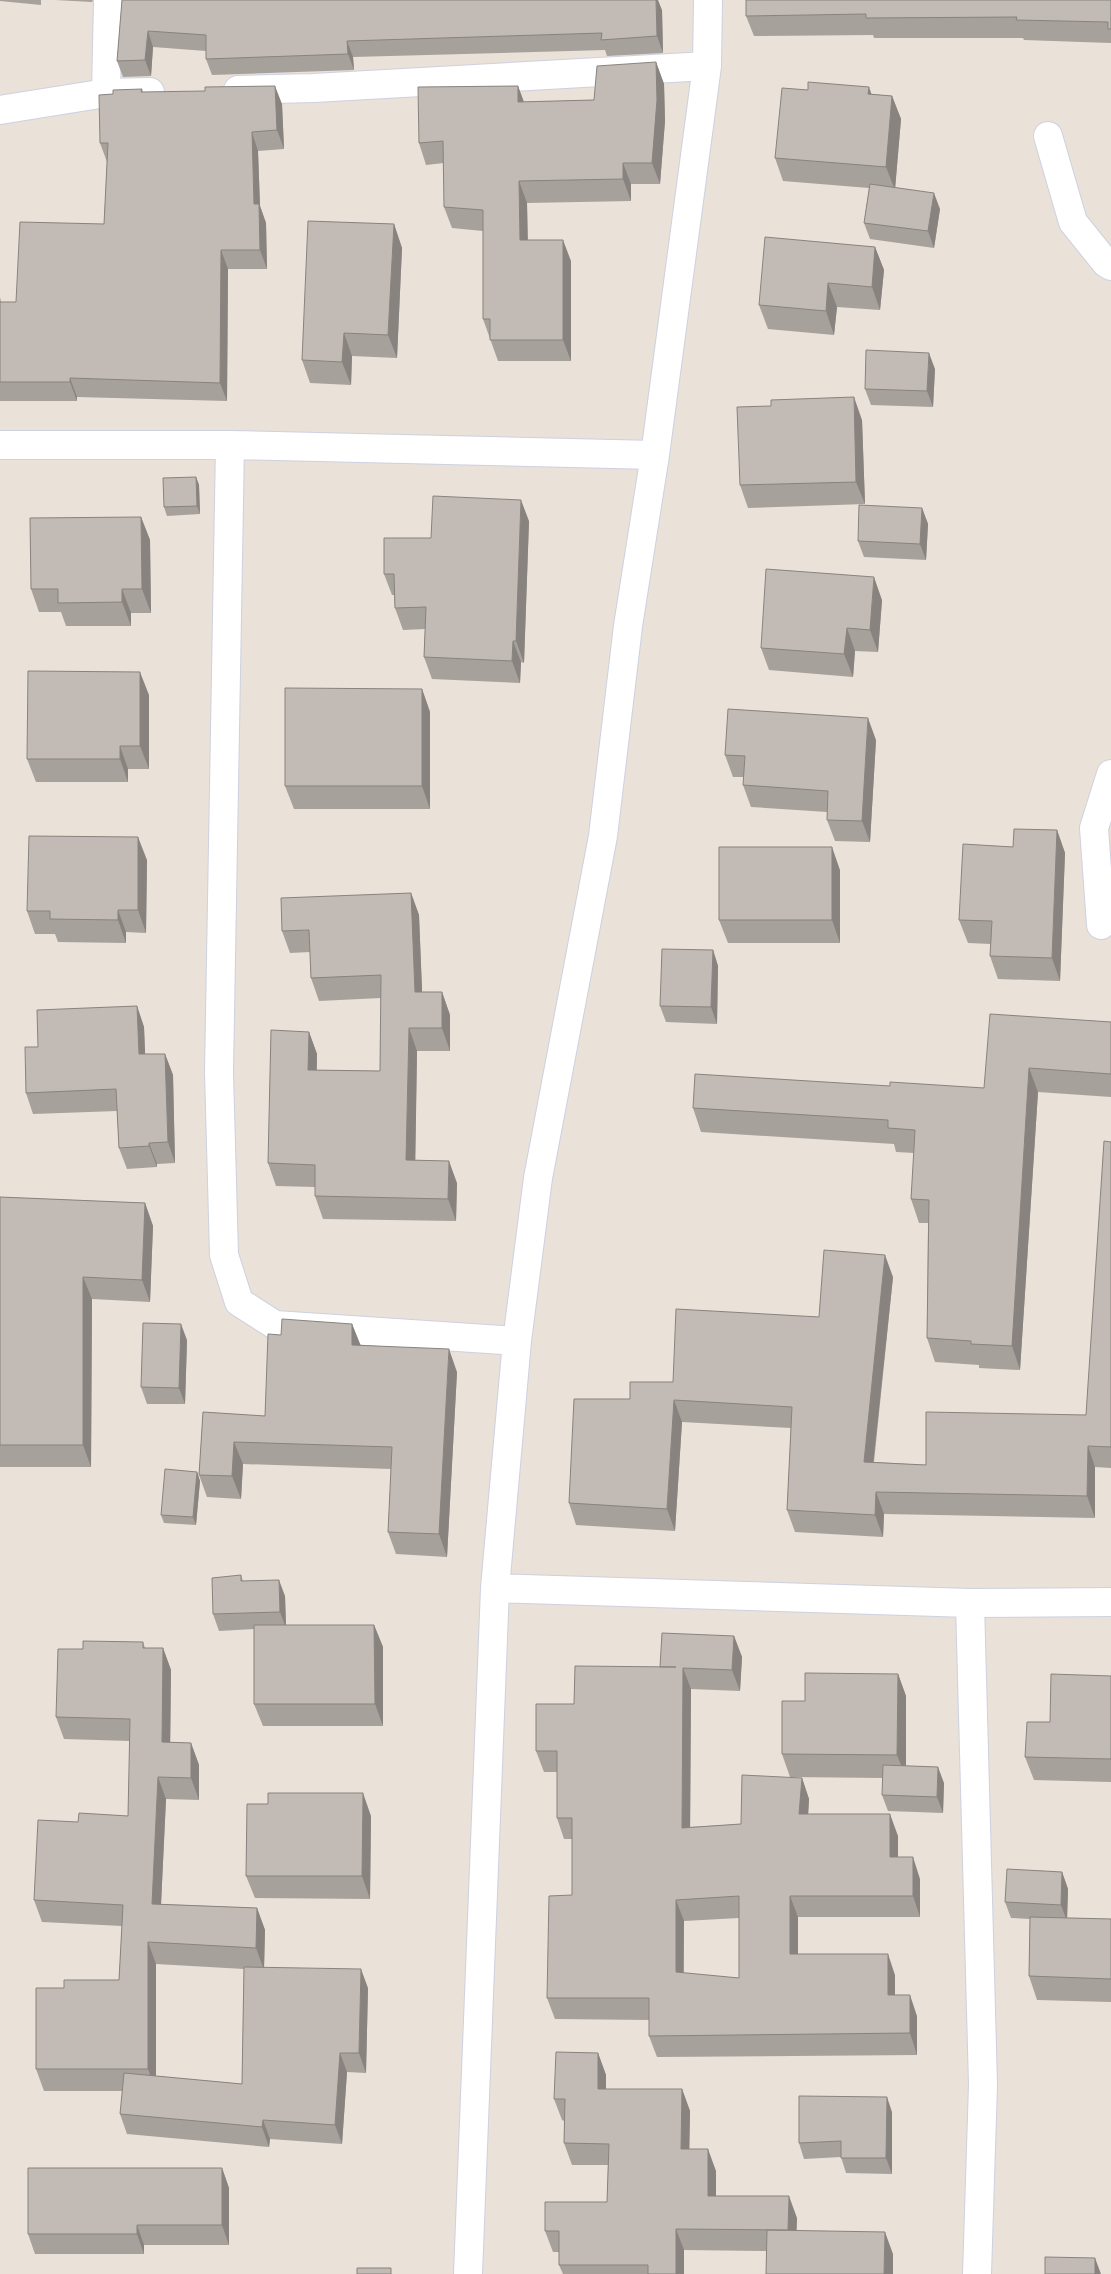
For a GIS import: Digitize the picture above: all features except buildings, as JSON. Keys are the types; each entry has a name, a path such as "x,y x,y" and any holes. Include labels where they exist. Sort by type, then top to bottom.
{"street":[{"path":"106,94 108,0"},
{"path":"468,2274 495,1588 517,1341 538,1178 603,836 628,626 655,455 707,66 708,0"},
{"path":"215,90 324,87 707,66"},
{"path":"0,110 106,94 175,92"},
{"path":"1048,136 1073,222 1106,263 1111,266"},
{"path":"0,444 230,445 655,455"},
{"path":"230,445 219,1072 224,1255 239,1302 275,1325 517,1341"},
{"path":"1101,925 1094,828 1111,774"},
{"path":"495,1588 970,1602 1111,1602"},
{"path":"970,1602 983,2085 977,2274"}]}
